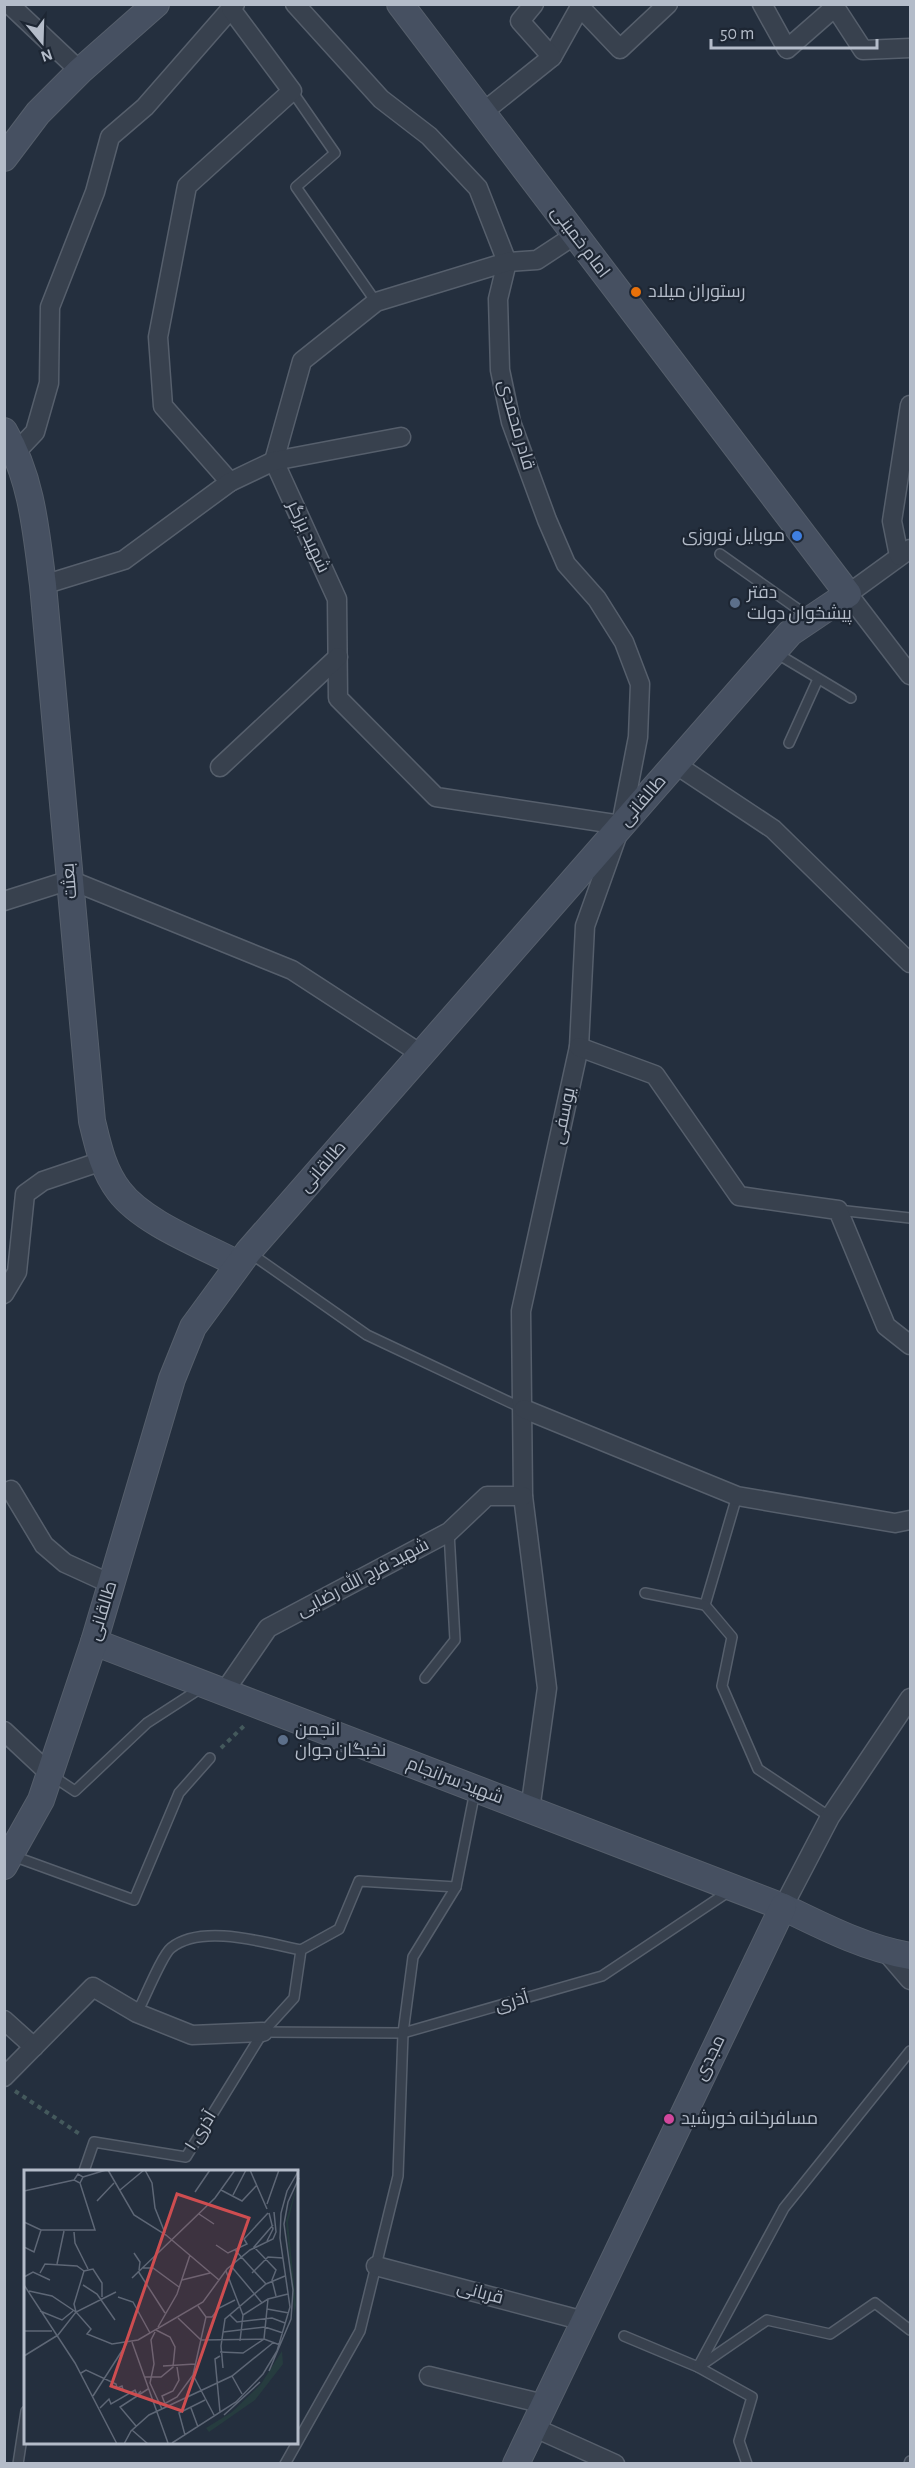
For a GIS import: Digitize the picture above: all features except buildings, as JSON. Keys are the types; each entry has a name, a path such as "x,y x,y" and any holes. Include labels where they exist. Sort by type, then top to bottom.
{"street":[{"path":"9,4 80,71"},
{"path":"4,158 38,113 80,71 156,4"},
{"path":"295,4 381,99 429,136 478,188 507,262"},
{"name":"امام خمینی","path":"400,4 848,594"},
{"path":"534,4 520,21 552,57"},
{"path":"482,113 552,57 580,7 620,49 668,4"},
{"path":"762,4 787,49 835,7 863,50 910,48"},
{"path":"11,441 35,432 49,383 50,307 95,192 110,136 145,107 233,7 291,91 187,186 158,337 163,406 230,482"},
{"path":"274,461 302,361 376,302 507,262 537,260 575,236"},
{"name":"قادر محمدی","path":"507,262 498,299 500,370 511,422 547,520 566,564 603,608 624,642 640,684 638,737 621,825"},
{"path":"910,405 892,521 905,553 848,594 910,675"},
{"path":"43,585 124,560 230,482 274,461 401,437"},
{"name":"بعثت","path":"11,441 31,496 43,585 92,1121 102,1161 119,1192 149,1217 243,1258"},
{"name":"شهید برزگر","path":"274,461 337,599 338,698 436,797 621,825"},
{"name":"طالقانی","path":"7,1857 41,1800 94,1642 172,1379 193,1327 243,1258 773,652 790,633 848,594"},
{"path":"220,767 338,657"},
{"path":"675,764 773,829 910,963"},
{"name":"یوسفی","path":"530,1810 547,1688 523,1496 524,1409 521,1311 579,1047 585,926 621,825"},
{"path":"4,901 70,880 292,970 421,1054"},
{"path":"579,1047 655,1075 739,1196 838,1210 886,1326 910,1345"},
{"path":"4,1294 17,1272 25,1194 43,1181 102,1161"},
{"path":"524,1409 737,1496 895,1523 910,1520"},
{"path":"11,1490 44,1545 66,1563 111,1584"},
{"name":"شهید فرج الله رضایی","path":"215,1688 268,1628 449,1532 487,1496 523,1496"},
{"name":"شهید سرانجام","path":"94,1642 734,1887 783,1907 832,1931 898,1954"},
{"name":"مجدی","path":"516,2463 783,1907 830,1817 910,1698"},
{"path":"4,1731 50,1774"},
{"path":"898,1954 910,1980"},
{"path":"9,2083 34,2047 93,1987 137,2013 192,2035 263,2032"},
{"path":"4,2020 34,2047"},
{"name":"قربانی","path":"376,2266 584,2321"},
{"path":"429,2376 544,2404"},
{"path":"533,2427 615,2463"}],"lane":[{"path":"291,91 335,153 296,187 376,302"},
{"path":"720,554 811,619"},
{"path":"773,652 851,698"},
{"path":"789,743 818,679"},
{"path":"838,1210 910,1218"},
{"path":"243,1258 367,1335 524,1409"},
{"path":"705,1605 737,1496"},
{"path":"425,1678 455,1640 449,1532"},
{"path":"645,1593 705,1605 732,1637 722,1686 758,1769 830,1817"},
{"path":"50,1774 75,1791 147,1723 215,1688"},
{"path":"7,1857 134,1900 179,1793 210,1758"},
{"path":"298,2440 360,2331 398,2176 403,2033 413,1958 456,1887 476,1789"},
{"path":"137,2013 170,1949 188,1940 232,1936 301,1950 339,1929 359,1881 456,1887"},
{"name":"آذری","path":"263,2032 403,2033 602,1976 734,1887"},
{"path":"263,2032 294,1998 301,1950"},
{"name":"آذری ۱","path":"94,2142 186,2157 263,2032"},
{"path":"698,2367 784,2208 910,2051"},
{"path":"84,2170 94,2142"},
{"path":"698,2367 767,2320 830,2334 875,2303 910,2330"},
{"path":"624,2336 698,2367 752,2397 739,2441 747,2463"},
{"path":"18,2463 24,2424"},
{"path":"285,2463 296,2444"}],"path":[{"path":"210,1758 264,1707"},
{"path":"9,2083 94,2142"}],"place":[{"name":"رستوران میلاد","path":"636,292"},
{"name":"موبایل نوروزی","path":"797,536"},
{"name":"دفتر پیشخوان دولت","path":"735,603"},
{"name":"انجمن نخبگان جوان","path":"283,1740"},
{"name":"مسافرخانه خورشید","path":"669,2119"}]}
